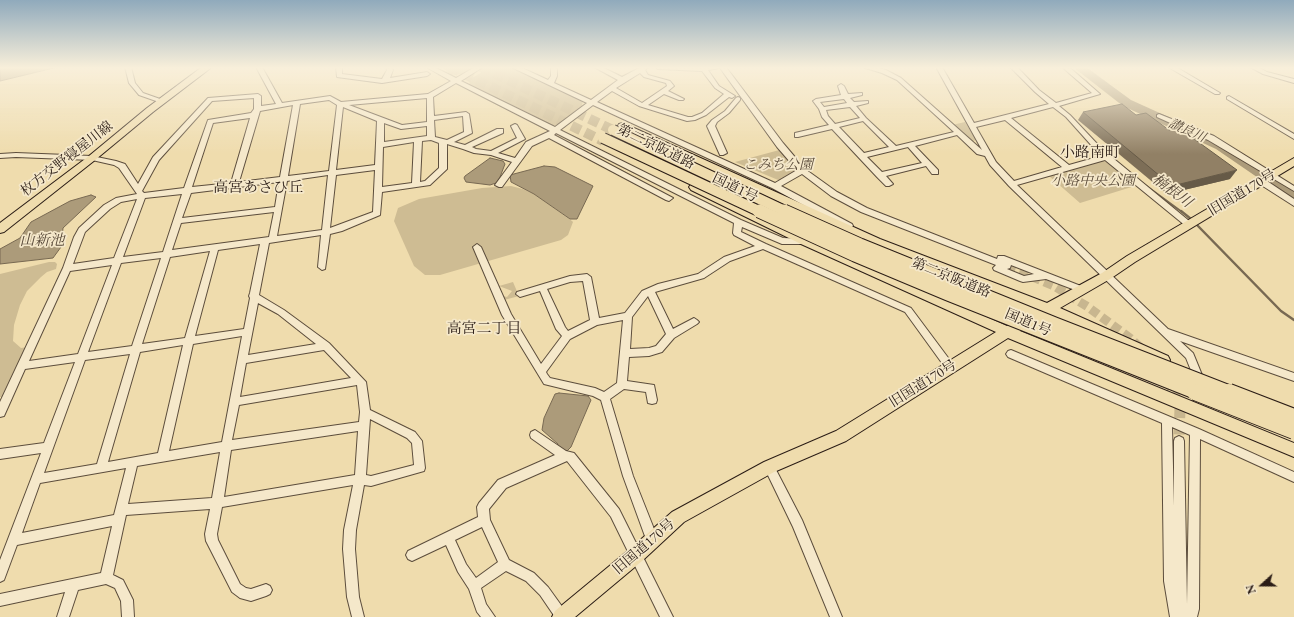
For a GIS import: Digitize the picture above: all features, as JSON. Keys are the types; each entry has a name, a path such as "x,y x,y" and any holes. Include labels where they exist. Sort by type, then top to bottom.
{"highway":[{"name":"国道1号","path":"618,128 876,242 1049,309 1197,375 1294,414"},
{"name":"第二京阪道路","path":"618,128 770,205 860,245 1055,324 1294,417"},
{"name":"国道1号","path":"603,140 805,241 1008,332 1294,450"},
{"name":"第二京阪道路","path":"603,140 855,255 962,300 1294,431"},
{"name":"旧国道170号","path":"564,616 678,517 769,467 840,436 950,367 1008,332 1083,290 1131,259 1190,225 1294,161"}],"main road":[{"name":"枚方交野寝屋川線","path":"0,228 92,158 168,96"}],"street":[{"path":"146,96 161,101"},
{"path":"0,576 118,261 140,193 156,159 210,99 258,96 255,112 234,185"},
{"path":"275,96 280,105"},
{"path":"340,104 430,96 431,138"},
{"path":"485,96 738,222 782,241 805,241"},
{"path":"578,96 775,186 876,242"},
{"path":"499,185 515,161 529,144 549,135 601,96"},
{"path":"625,96 643,106 661,110 679,117 693,119 709,111 726,96"},
{"path":"643,106 658,96"},
{"path":"673,96 682,99"},
{"path":"733,96 742,99"},
{"path":"740,96 802,171 834,194 864,210 1007,266"},
{"path":"889,184 825,117 822,109 816,101 845,96 864,119 895,148"},
{"path":"917,96 980,152 988,154"},
{"path":"955,96 993,163 1012,184 1190,356 1197,375"},
{"path":"1043,96 1053,106 1068,116 1086,138 1107,157 1190,225"},
{"path":"972,126 1090,96"},
{"path":"189,122 210,121 255,112 280,105 330,98 340,104 401,127 466,114 468,133 445,142"},
{"path":"1229,98 1294,137"},
{"path":"723,153 711,126 714,121 742,99"},
{"path":"266,590 251,595 244,594 236,588 212,541 211,534 248,332 253,296 278,209 297,102"},
{"path":"822,109 866,102"},
{"path":"322,267 324,232 340,104"},
{"path":"1159,116 1211,138 1266,178 1294,203"},
{"path":"1006,118 1068,168"},
{"path":"798,135 833,125 864,119"},
{"path":"67,268 324,232 339,229 377,213 380,120"},
{"path":"101,468 136,348 189,190 210,121"},
{"path":"492,153 521,139 515,126"},
{"path":"466,147 500,131"},
{"path":"862,156 958,133"},
{"path":"549,135 669,198"},
{"path":"380,145 418,141 431,138 466,147 474,151 492,153 515,161"},
{"path":"416,184 418,141"},
{"path":"378,190 427,183 443,169 445,142"},
{"path":"910,145 935,172"},
{"path":"0,156 16,155 92,158 106,160 122,166 140,193"},
{"path":"1012,184 1107,157"},
{"path":"880,175 926,164"},
{"path":"0,413 67,268 78,237 82,230 107,207 119,200 140,193 189,190 378,167"},
{"path":"775,186 802,171"},
{"path":"1266,178 1294,189"},
{"path":"815,181 826,194 866,216 1023,279 1048,276 1083,290"},
{"path":"178,220 278,209"},
{"path":"738,222 737,233 908,310 950,367"},
{"path":"477,246 507,315 547,381 595,392 605,397 628,476 652,538"},
{"path":"622,386 628,316 646,293 658,287 701,276 727,259 763,246"},
{"path":"162,457 189,340 215,247"},
{"path":"520,294 570,279 587,278 595,322"},
{"path":"542,287 561,329 567,336"},
{"path":"650,291 672,335"},
{"path":"253,296 281,312 326,346 363,385 365,412 362,426 360,479 350,530 349,549 353,597 358,617"},
{"path":"541,372 567,336 595,322 628,316"},
{"path":"626,353 649,352 659,349 672,335 694,322"},
{"path":"1163,331 1294,377"},
{"path":"22,366 248,332"},
{"path":"242,360 326,346"},
{"path":"1011,354 1195,432 1294,478"},
{"path":"234,402 359,381"},
{"path":"605,397 622,386 651,388 652,400"},
{"path":"14,540 120,515 217,503 360,479 371,481 420,468 417,440 411,435 365,412"},
{"path":"1167,421 1170,581 1176,617"},
{"path":"36,479 226,446 362,426"},
{"path":"1191,617 1193,609 1195,432"},
{"path":"535,435 564,456"},
{"path":"1179,441 1181,617"},
{"path":"0,454 48,447"},
{"path":"564,616 544,591 530,577 505,564 484,520 483,507 502,484 564,456 570,456 614,513 667,617"},
{"path":"106,578 133,462"},
{"path":"769,467 798,524 836,617"},
{"path":"412,555 484,520"},
{"path":"448,537 462,568 474,586 481,608 490,617"},
{"path":"474,586 505,564"},
{"path":"0,600 106,578 119,584 127,600 128,617"},
{"path":"63,617 74,584"}],"green space":[{"path":"491,96 573,96 583,100 582,106 556,125 549,125"},
{"path":"965,122 976,140 970,142 952,125"},
{"name":"こみち公園","path":"783,149 802,171 783,182 735,162"},
{"name":"小路中央公園","path":"1102,161 1107,162 1138,185 1080,203 1049,176"},
{"path":"511,186 534,194 572,221 573,222 568,235 561,240 440,275 425,275 414,266 394,221 398,208 419,199 482,188"},
{"path":"49,262 55,262 57,264 56,269 47,272 27,291 20,305 14,325 13,341 21,348 28,347 3,397 0,397 0,274"},
{"path":"513,282 519,296 504,300 503,296 507,297 512,291 499,286"}],"water":[{"path":"490,158 503,161 505,164 496,183 490,185 466,182 464,178 465,176"},
{"path":"544,166 555,167 593,186 577,219 570,219 534,194 511,182 510,175"},
{"name":"山新池","path":"91,195 96,197 63,228 61,247 53,258 0,264 0,249 20,238 31,222 70,201"},
{"path":"559,393 588,396 591,400 571,447 566,452 557,446 558,444 542,430 544,418 555,394"}],"building":[{"path":"1122,104 1136,115 1146,113 1169,130 1179,128 1237,170 1172,186 1083,112"}],"waterway":[{"name":"讃良川","path":"1117,96 1127,103 1221,146 1294,196"},
{"name":"楠根川","path":"1141,182 1182,212"},
{"name":"楠根川","path":"1181,211 1191,219"},
{"name":"楠根川","path":"1198,226 1281,311 1294,320"}],"tunnel":[{"path":"510,96 603,141"},
{"path":"541,96 613,130"},
{"path":"1007,266 1054,286 1088,307 1130,338 1142,349"},
{"path":"1167,381 1174,393"},
{"path":"1173,392 1180,408 1179,441"}],"district":[{"name":"小路南町","path":"1090,153"},
{"name":"高宮あさひ丘","path":"258,188"},
{"name":"高宮二丁目","path":"484,329"}]}
